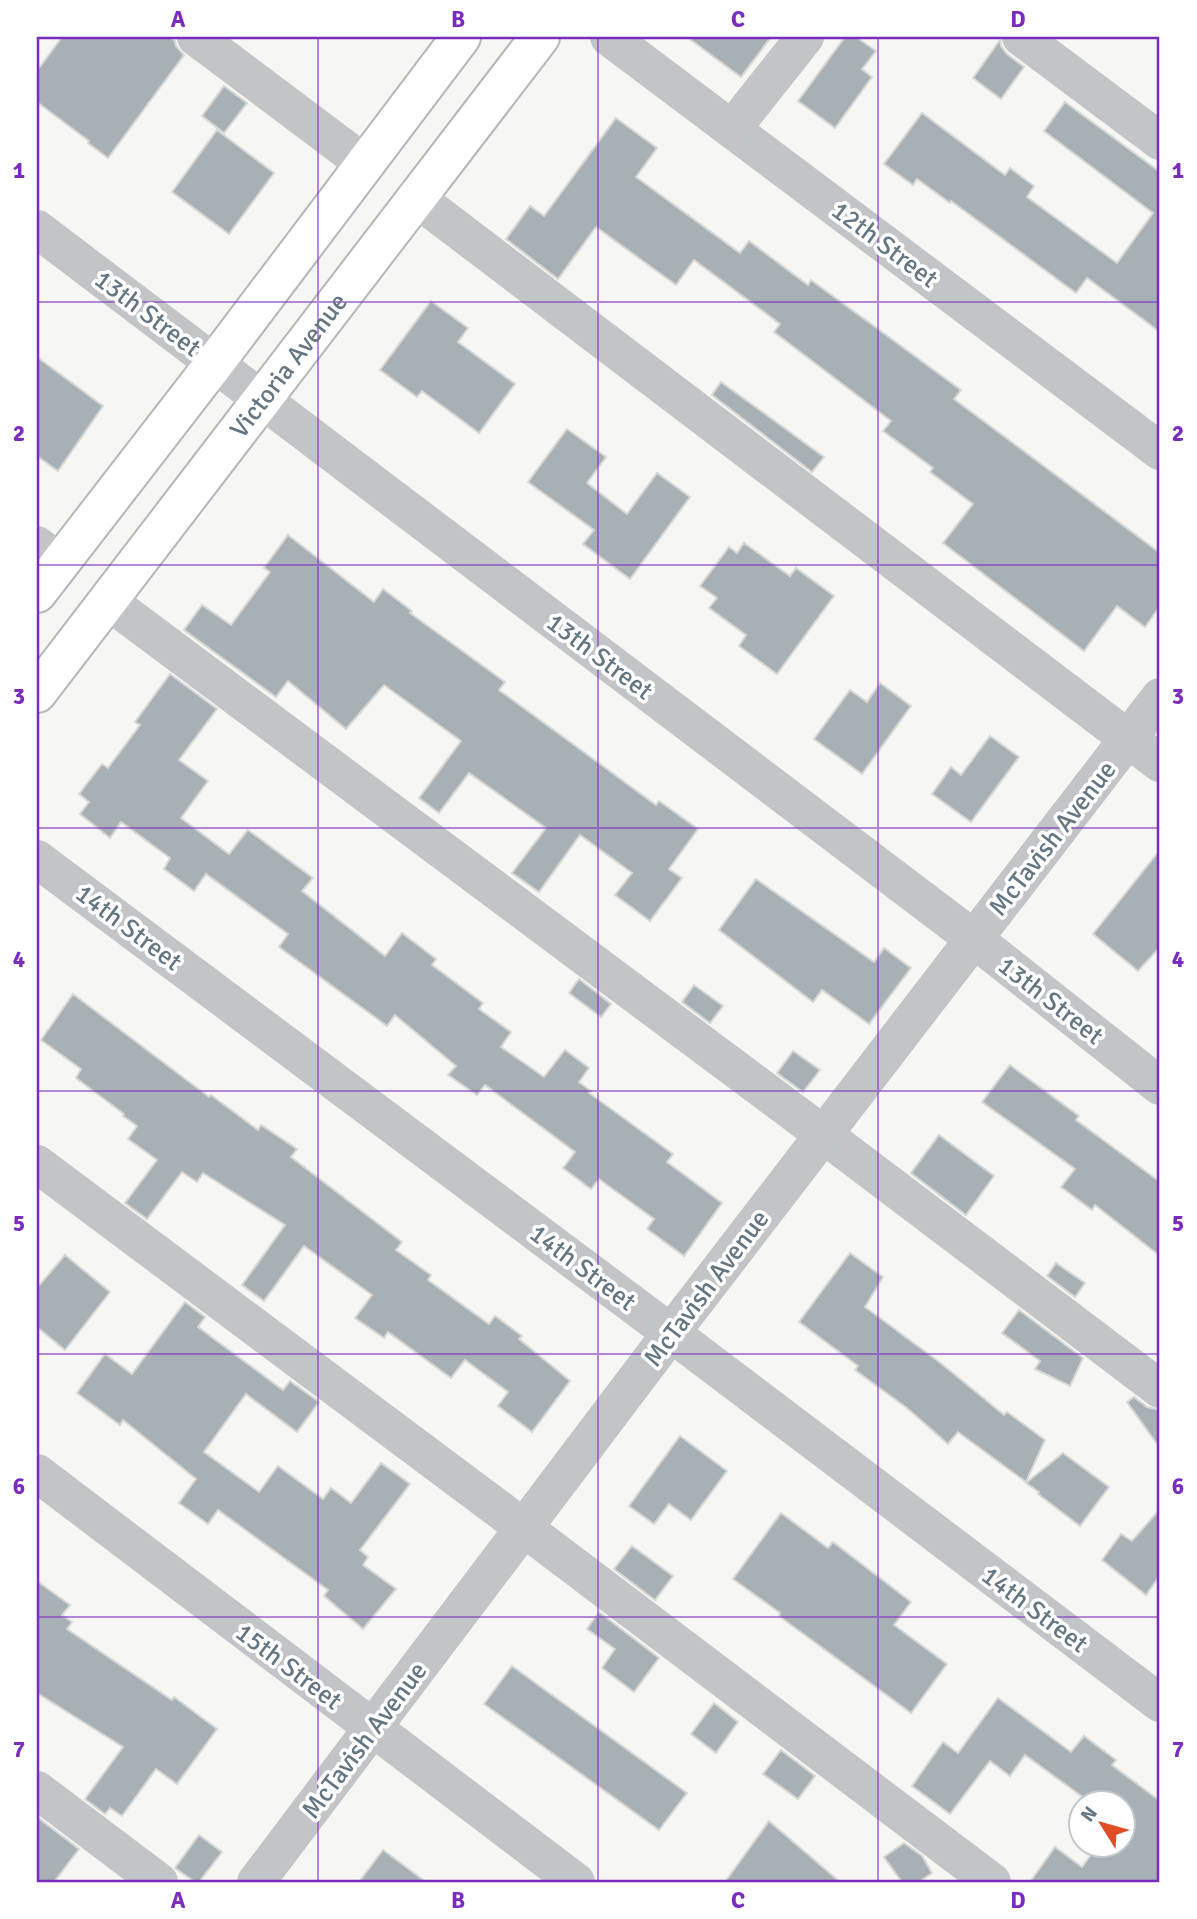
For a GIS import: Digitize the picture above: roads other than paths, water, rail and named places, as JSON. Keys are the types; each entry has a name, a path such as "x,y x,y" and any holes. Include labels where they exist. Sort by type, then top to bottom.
{"main road":[{"path":"37,593 48,554 214,364 461,37"},
{"name":"Victoria Avenue","path":"37,693 540,37"}],"street":[{"path":"196,37 365,164"},
{"name":"12th Street","path":"609,37 1160,451"},
{"path":"732,129 805,37"},
{"path":"1021,37 1160,141"},
{"path":"416,198 1160,763"},
{"name":"13th Street","path":"37,229 974,939 1160,1086"},
{"path":"108,601 824,1135 1160,1390"},
{"name":"McTavish Avenue","path":"256,1882 671,1333 1160,697"},
{"name":"14th Street","path":"37,859 1160,1703"},
{"path":"37,1164 992,1882"},
{"name":"15th Street","path":"37,1473 576,1882"},
{"path":"37,1790 159,1882"}]}
